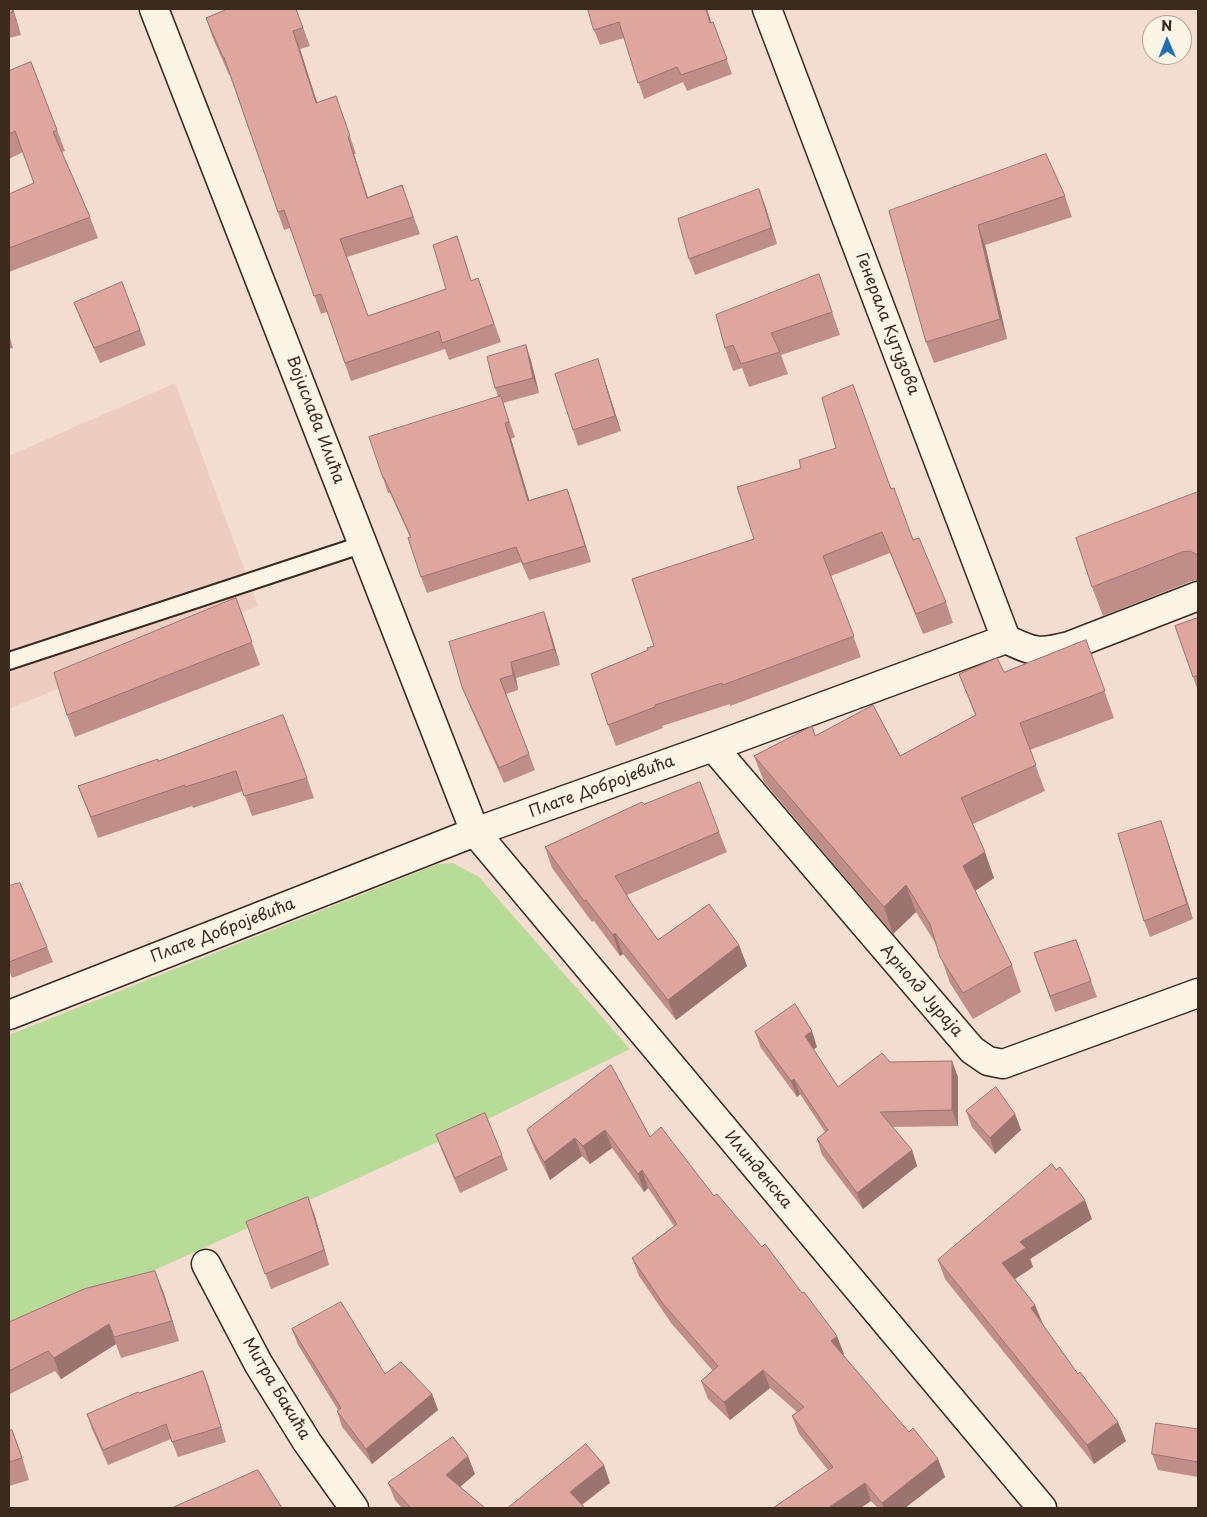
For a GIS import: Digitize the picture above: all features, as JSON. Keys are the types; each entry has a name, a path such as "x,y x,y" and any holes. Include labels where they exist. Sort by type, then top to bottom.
{"street":[{"name":"Војислава Илића","path":"154,9 476,832"},
{"name":"Генерала Кутузова","path":"767,9 1006,639"},
{"path":"1006,639 1029,650 1048,652 1069,646 1198,596"},
{"name":"Плате Добројевића","path":"9,1015 476,832 1006,639"},
{"name":"Арнолд Јураја","path":"713,747 972,1050 988,1061 1003,1064 1198,992"},
{"name":"Илинденска","path":"476,832 1042,1508"},
{"name":"Митра Бакића","path":"206,1264 258,1363 307,1442 354,1508"}],"lane":[{"path":"9,662 364,544"}],"shaded area":[{"path":"175,383 258,606 9,709 9,456"}],"green space":[{"path":"453,863 479,877 630,1049 484,1121 9,1336 9,1035 438,864"}],"building":[{"path":"225,9 296,9 303,28 293,31 316,103 336,96 350,136 348,137 367,198 402,185 413,217 340,239 368,316 446,289 433,245 457,236 471,281 478,278 494,324 442,343 439,331 345,363 321,294 314,296 284,210 278,212 224,57 206,18"},
{"path":"588,9 706,9 710,23 713,22 727,59 681,75 677,67 638,83 619,22 594,30"},
{"path":"31,62 57,130 53,132 90,217 9,248 9,194 34,183 15,131 9,134 9,71"},
{"path":"1046,154 1065,196 978,225 1000,319 926,342 889,211"},
{"path":"759,189 771,228 689,259 678,219"},
{"path":"819,274 832,312 771,333 780,352 741,364 733,345 725,348 716,315"},
{"path":"122,282 140,330 94,348 74,303"},
{"path":"526,345 533,378 495,388 487,357"},
{"path":"598,359 615,416 573,430 555,374"},
{"path":"853,385 891,489 894,488 913,540 919,538 946,602 916,614 882,532 823,556 854,636 723,685 722,683 655,705 655,707 608,725 591,674 654,646 632,579 754,539 737,487 801,468 799,460 836,448 822,398"},
{"path":"501,396 509,422 505,423 528,501 567,489 585,546 523,564 516,547 421,577 408,538 411,537 383,478 369,437"},
{"path":"1198,492 1198,555 1190,551 1182,552 1092,587 1076,538"},
{"path":"236,598 252,642 67,715 54,673"},
{"path":"544,612 554,649 511,662 513,675 500,679 529,754 499,768 462,687 449,642"},
{"path":"1198,618 1198,675 1193,677 1175,626"},
{"path":"1086,640 1105,691 1020,723 1036,765 961,798 985,852 963,866 1012,965 963,993 940,957 930,924 906,885 884,907 754,756 812,726 815,736 873,705 900,756 976,715 959,674 997,658 1004,672"},
{"path":"283,715 307,778 244,796 236,771 185,787 185,785 91,817 78,786 158,759 158,761"},
{"path":"700,782 719,832 615,876 632,904 658,940 709,904 739,945 668,1000 615,933 613,935 586,900 584,901 545,847 642,802 644,804"},
{"path":"1161,821 1187,904 1144,921 1118,834"},
{"path":"20,883 47,947 9,962 9,886"},
{"path":"1076,940 1091,981 1050,996 1034,953"},
{"path":"795,1004 812,1031 805,1036 838,1087 882,1053 890,1062 952,1061 952,1110 880,1112 912,1150 857,1193 817,1139 828,1130 794,1079 791,1081 755,1032"},
{"path":"611,1065 650,1137 661,1127 714,1196 717,1194 762,1247 765,1244 802,1293 804,1292 837,1336 831,1341 909,1432 913,1428 938,1459 882,1503 865,1483 828,1508 773,1508 833,1467 792,1416 804,1407 763,1370 724,1402 701,1381 718,1366 664,1305 632,1258 677,1224 642,1170 638,1174 605,1130 583,1146 575,1138 544,1162 527,1130"},
{"path":"996,1087 1015,1114 990,1138 966,1111"},
{"path":"485,1113 502,1155 455,1178 436,1135"},
{"path":"1052,1164 1056,1170 1060,1167 1085,1200 1020,1242 1026,1248 1002,1263 1035,1305 1031,1308 1078,1374 1080,1372 1118,1422 1087,1445 938,1260"},
{"path":"308,1197 324,1250 265,1274 246,1222"},
{"path":"155,1271 172,1321 114,1337 109,1324 54,1358 48,1351 9,1371 9,1322 84,1289"},
{"path":"341,1302 385,1374 401,1362 432,1394 366,1449 337,1411 341,1408 292,1329"},
{"path":"203,1371 221,1427 172,1442 166,1424 103,1450 87,1414 138,1392"},
{"path":"1156,1423 1198,1429 1198,1462 1152,1454"},
{"path":"12,1430 22,1458 9,1462 9,1431"},
{"path":"453,1437 468,1456 446,1475 485,1508 411,1508 388,1483"},
{"path":"586,1444 604,1465 570,1492 585,1508 508,1508"},
{"path":"258,1470 282,1508 172,1508"}]}
